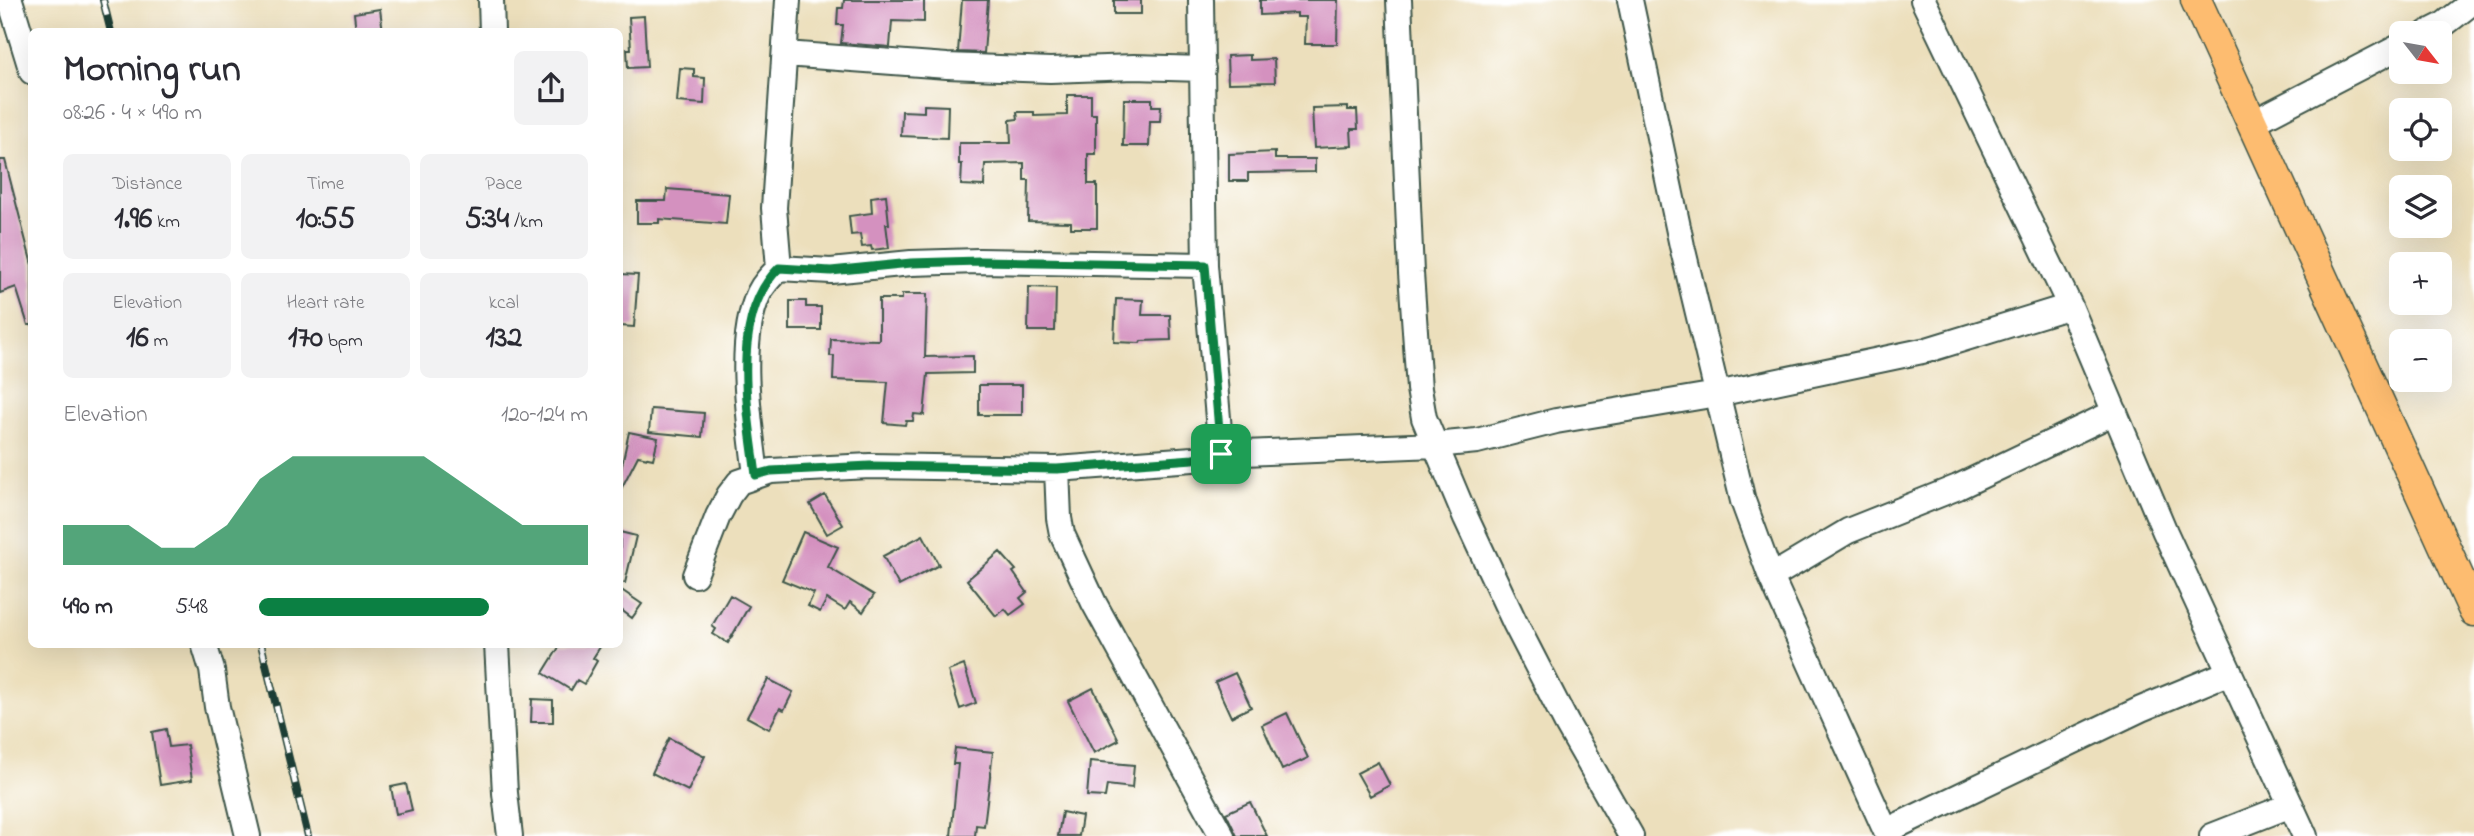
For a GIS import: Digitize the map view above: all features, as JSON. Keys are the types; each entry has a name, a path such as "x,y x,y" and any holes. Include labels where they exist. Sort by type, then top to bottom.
{"main road":[{"path":"2196,0 2474,611"}],"street":[{"path":"10,0 28,59"},
{"path":"491,0 492,28"},
{"path":"779,268 774,208 788,0"},
{"path":"1201,0 1205,265 1221,454"},
{"path":"1399,0 1410,259 1419,390 1424,418 1466,518 1515,622 1567,724 1631,836"},
{"path":"1630,0 1679,233 1743,501 1770,577 1887,833 2128,715 2230,672"},
{"path":"1923,0 2070,306 2165,532 2305,836"},
{"path":"2448,21 2474,1"},
{"path":"2252,123 2389,52"},
{"path":"785,54 947,66 1050,70 1134,67 1203,69"},
{"path":"756,475 747,395 748,345 758,295 766,281 779,268 831,271 911,263 979,261 1205,265"},
{"path":"695,575 729,495 739,482 771,471 870,466 1057,469 1179,460 1221,454 1477,441 1556,421 1717,394 1927,350 2070,306"},
{"path":"1770,577 1848,531 1958,487 2115,412"},
{"path":"1057,469 1062,534 1094,603 1223,836"},
{"path":"205,648 248,836"},
{"path":"497,648 510,836"},
{"path":"2212,836 2291,805"}],"building":[{"path":"844,0 924,0 924,22 892,21 890,47 841,43 843,25 837,25 838,8 843,8"},
{"path":"962,0 988,0 984,53 958,52"},
{"path":"1114,0 1141,0 1141,14 1114,14"},
{"path":"1260,0 1338,0 1337,44 1305,44 1306,17 1297,17 1297,13 1260,15"},
{"path":"380,9 382,28 356,28 354,13"},
{"path":"644,16 647,67 628,68 627,49 631,49 629,17"},
{"path":"1250,55 1250,60 1274,59 1275,82 1228,83 1227,56"},
{"path":"680,68 694,69 694,77 705,78 704,104 677,102"},
{"path":"1067,95 1091,95 1091,114 1096,114 1096,154 1088,154 1088,184 1097,184 1097,228 1071,228 1071,222 1028,221 1029,180 1024,180 1024,163 985,164 984,186 961,185 959,143 1011,143 1010,120 1018,119 1017,112 1034,112 1034,116 1067,115"},
{"path":"1124,99 1152,99 1152,106 1161,106 1160,121 1150,121 1149,146 1123,146"},
{"path":"924,105 948,106 947,138 901,136 902,111 924,112"},
{"path":"1348,107 1348,110 1357,110 1358,129 1351,129 1352,146 1314,148 1312,108"},
{"path":"1275,152 1275,159 1315,159 1315,172 1248,173 1248,181 1229,181 1229,154"},
{"path":"0,160 5,160 28,249 28,325 16,287 0,293"},
{"path":"667,189 729,194 726,224 659,219 659,223 637,223 637,201 666,201"},
{"path":"886,195 889,248 872,250 871,246 862,247 860,234 851,235 849,216 872,213 871,197"},
{"path":"623,274 638,275 634,327 623,326"},
{"path":"1029,287 1056,288 1055,331 1028,331"},
{"path":"902,294 927,294 925,357 973,356 973,373 928,374 924,415 914,414 913,421 906,421 905,425 884,423 888,382 833,380 834,356 830,356 831,339 879,340 879,299 902,299"},
{"path":"1116,299 1143,300 1142,315 1170,315 1171,340 1114,342"},
{"path":"790,301 806,301 806,307 821,307 821,330 790,330"},
{"path":"979,385 1022,385 1022,415 979,415"},
{"path":"651,409 704,413 702,437 649,432"},
{"path":"629,432 658,438 653,459 638,456 623,485 623,460"},
{"path":"825,495 843,525 827,534 810,504"},
{"path":"803,532 838,547 828,567 874,595 863,612 850,602 845,610 827,599 820,612 808,606 814,593 782,580"},
{"path":"623,533 636,536 623,583"},
{"path":"923,535 939,565 899,586 883,556"},
{"path":"1000,552 1016,570 1013,572 1027,592 1020,598 1025,604 1010,615 1005,609 996,616 967,580"},
{"path":"623,591 642,604 632,618 623,611"},
{"path":"730,595 749,606 728,643 713,634 716,629 712,626"},
{"path":"559,648 599,648 593,658 597,661 584,684 577,680 571,690 543,673"},
{"path":"964,665 976,703 960,709 948,671"},
{"path":"1235,673 1251,707 1231,717 1215,682"},
{"path":"768,679 793,692 784,710 780,708 769,729 747,717"},
{"path":"1093,688 1119,740 1094,753 1068,701"},
{"path":"532,699 553,700 553,722 531,722"},
{"path":"1287,713 1308,758 1282,770 1262,725"},
{"path":"166,729 169,747 187,745 192,780 160,785 152,732"},
{"path":"669,738 705,756 688,791 652,773"},
{"path":"955,748 993,752 984,826 976,825 975,836 951,836 958,764 953,764"},
{"path":"1090,761 1134,765 1132,788 1107,785 1105,797 1087,796"},
{"path":"1378,762 1390,785 1370,796 1357,773"},
{"path":"406,784 412,810 396,814 391,787"},
{"path":"1250,802 1267,836 1237,836 1226,813"},
{"path":"1062,812 1082,816 1079,836 1058,836"}],"railway":[{"path":"103,0 110,28"},
{"path":"262,648 308,836"}],"route":[{"path":"979,261 1205,265 1221,454 1193,459 1057,469 870,466 771,471 756,475 747,395 748,345 758,295 766,281 779,268 831,271 911,263 979,261"}]}
